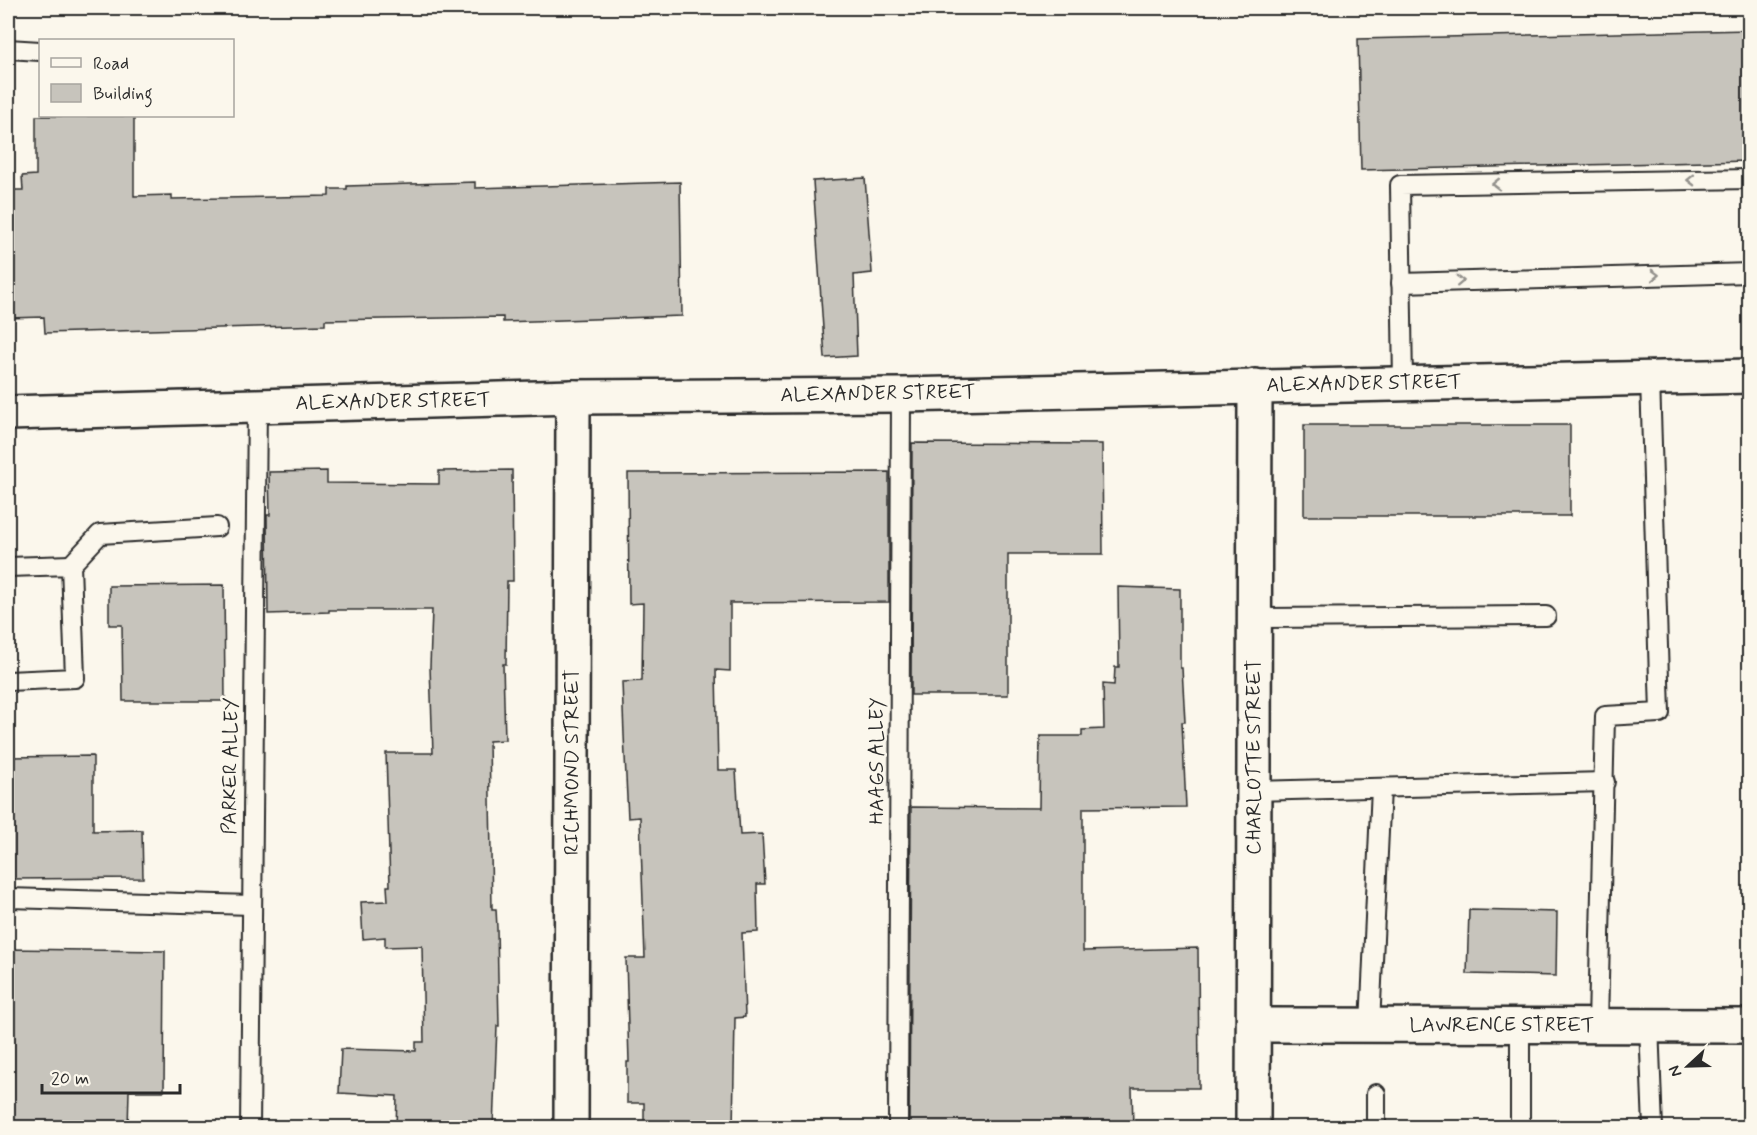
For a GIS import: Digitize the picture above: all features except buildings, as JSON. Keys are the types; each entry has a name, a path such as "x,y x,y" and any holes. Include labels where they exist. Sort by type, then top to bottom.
{"street":[{"name":"ALEXANDER STREET","path":"8,413 573,397 901,395 1749,376"},
{"name":"CHARLOTTE STREET","path":"1253,1128 1255,386"},
{"name":"RICHMOND STREET","path":"571,1128 573,397"},
{"name":"LAWRENCE STREET","path":"1254,1025 1749,1026"}],"lane":[{"path":"8,49 39,51"},
{"path":"1403,383 1400,185 1749,179"},
{"path":"1401,283 1749,273"},
{"path":"1598,1025 1605,716 1660,713 1650,378"},
{"name":"HAAGS ALLEY","path":"898,1128 901,395"},
{"name":"PARKER ALLEY","path":"250,1128 257,405"},
{"path":"8,681 75,678 71,566 100,534 217,527"},
{"path":"8,567 71,566"},
{"path":"1255,618 1546,616"},
{"path":"1254,791 1605,782"},
{"path":"1370,1025 1381,788"},
{"path":"8,898 252,905"},
{"path":"1520,1025 1521,1128"},
{"path":"1649,1025 1653,1128"},
{"path":"1376,1094 1377,1128"}]}
